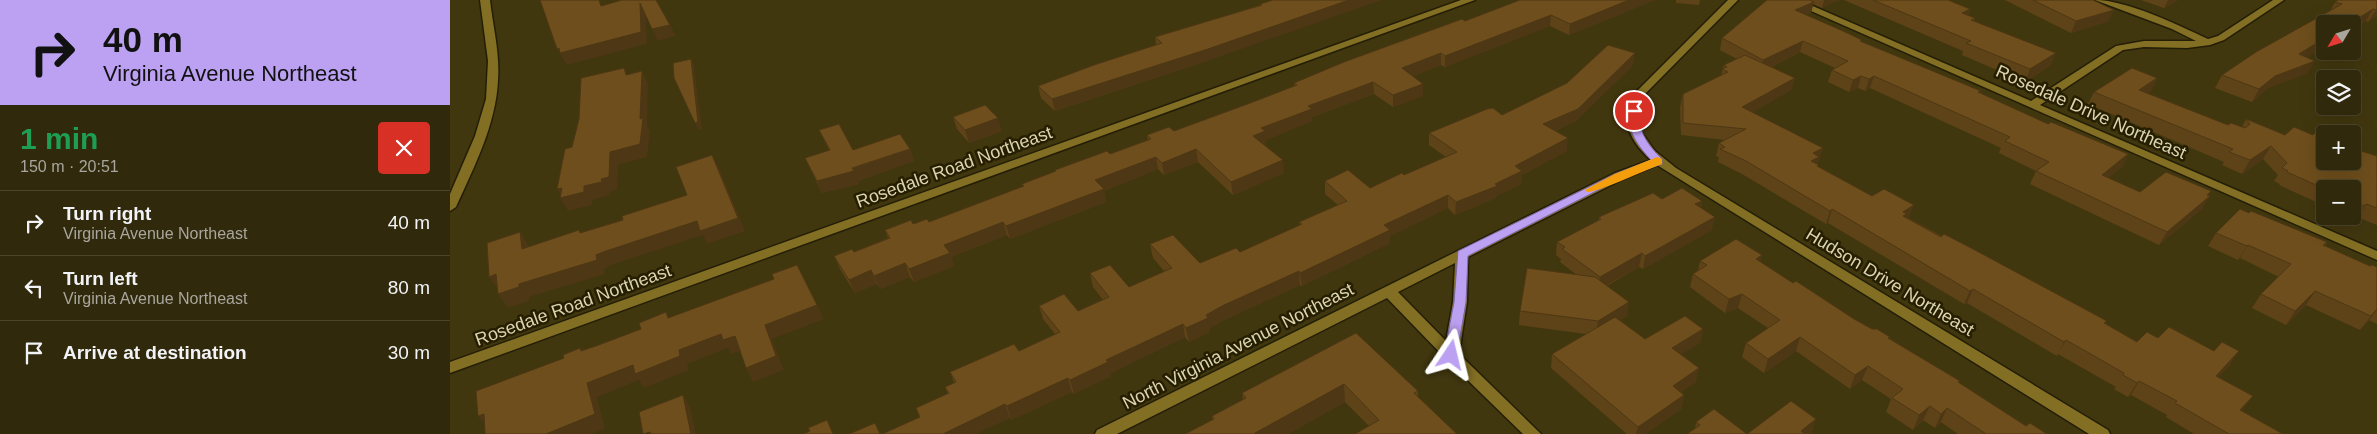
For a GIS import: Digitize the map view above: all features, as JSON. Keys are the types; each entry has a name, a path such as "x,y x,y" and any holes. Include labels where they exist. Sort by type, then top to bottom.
{"street":[{"path":"450,206 482,132 492,93 493,61 485,0"},
{"name":"Rosedale Road Northeast","path":"450,368 1470,0"},
{"name":"Hudson Drive Northeast","path":"1733,0 1640,93 1634,111 1633,123 1641,143 1658,161 2102,434"},
{"name":"Rosedale Drive Northeast","path":"1791,0 2377,256"},
{"path":"2100,0 2175,27 2207,43"},
{"path":"2032,105 2120,48 2144,44 2207,43 2221,38 2279,0"},
{"name":"North Virginia Avenue Northeast","path":"1103,434 1619,176 1658,161"},
{"path":"1451,355 1460,302 1462,254"},
{"path":"1389,291 1451,355 1533,434"}],"building":[{"path":"540,0 599,0 601,6 622,0 656,0 670,25 652,29 640,3 641,32 560,53"},
{"path":"1273,0 1349,0 1208,49 1052,99 1038,86 1162,43 1155,37"},
{"path":"1520,0 1629,0 1570,24 1551,15 1445,56 1441,53 1402,68 1423,84 1393,95 1373,82 1308,106 1312,109 1261,128 1265,131 1253,136 1283,160 1231,182 1196,149 1162,163 1156,157 1095,180 1104,189 1006,226 1003,222 944,245 950,253 909,269 905,263 874,276 871,270 849,280 834,256 852,249 854,252 890,238 885,230 911,220 913,224 927,219 929,222 1024,186 1022,184 1055,170 1107,151 1110,154 1151,139 1147,135 1169,127 1174,131 1297,85 1294,83 1344,62 1462,19 1465,21"},
{"path":"1767,0 1810,0 1814,2 1795,10 1862,40 1860,41 1981,91 1978,92 2048,124 2051,122 2128,154 2102,175 2140,192 2166,172 2211,191 2207,195 2210,196 2167,232 2036,171 2049,162 2005,141 2010,137 1874,76 1869,79 1861,76 1853,80 1832,70 1848,61 1803,41 1763,60 1722,38"},
{"path":"1873,0 1948,0 1970,9 1962,13 1975,18 1971,20 2056,53 2030,69 1966,43 1971,41"},
{"path":"2033,0 2093,0 2114,10 2076,21"},
{"path":"2338,0 2377,0 2377,9 2373,9 2361,16 2322,15 2342,4 2335,2"},
{"path":"2316,19 2316,44 2299,54 2315,61 2275,76 2259,89 2222,75 2256,52"},
{"path":"1608,45 1635,53 1578,109 1543,124 1568,138 1515,166 1522,171 1495,184 1497,186 1456,202 1448,195 1384,225 1390,230 1300,273 1299,271 1222,306 1206,315 1208,318 1186,328 1183,324 1106,360 1108,362 1070,380 1068,378 1007,406 1005,404 943,434 882,434 920,417 916,408 949,393 945,387 956,382 950,372 1014,344 1019,351 1060,332 1039,306 1064,294 1078,311 1109,297 1090,273 1110,265 1129,287 1172,268 1150,244 1173,235 1200,263 1236,248 1240,252 1302,224 1299,222 1347,201 1325,181 1348,170 1370,188 1402,173 1404,175 1457,152 1429,133 1487,109 1493,108 1502,115 1567,83"},
{"path":"1745,55 1795,78 1742,107 1823,148 1813,153 1819,157 1811,161 1819,165 1817,166 1872,196 1884,189 1914,205 1903,212 1907,214 1903,216 1941,237 1944,234 2107,321 2104,323 2137,342 2147,332 2158,338 2169,327 2214,351 2222,342 2239,351 2216,376 2253,396 2240,410 2283,434 2229,434 2175,403 2177,401 2139,381 2137,383 2123,375 2124,373 2066,340 2064,342 1973,289 1970,291 1832,209 1830,211 1746,161 1720,149 1725,147 1719,143 1746,129 1683,123 1683,94 1728,72 1722,69 1727,67 1724,65"},
{"path":"691,59 698,122 695,123 674,78 673,63"},
{"path":"624,68 626,75 642,71 640,119 643,118 640,144 610,152 609,177 601,179 602,182 584,186 584,192 560,198 562,188 557,189 565,149 572,147 579,119 581,78"},
{"path":"2132,68 2157,78 2139,90 2228,125 2231,123 2245,128 2250,124 2246,119 2285,135 2294,127 2313,135 2316,132 2316,170 2361,170 2361,151 2377,156 2377,208 2366,204 2364,206 2361,205 2361,180 2316,180 2316,185 2282,168 2287,163 2271,146 2250,160 2229,152 2233,149 2094,92"},
{"path":"985,105 998,118 965,130 953,117"},
{"path":"839,124 853,150 900,134 910,149 852,168 854,171 817,181 805,158 830,150 819,130"},
{"path":"712,155 738,218 700,231 697,221 603,252 596,255 597,260 519,284 519,287 498,294 496,274 489,277 487,243 520,232 522,249 579,230 580,233 623,220 622,216 687,195 676,167"},
{"path":"1682,188 1702,201 1695,204 1715,217 1645,256 1642,253 1600,277 1562,249 1565,247 1557,242 1601,219 1599,217 1653,193 1662,199"},
{"path":"2240,209 2249,213 2251,211 2327,242 2323,245 2370,266 2377,267 2377,309 2371,316 2315,291 2295,311 2261,294 2291,264 2216,233"},
{"path":"1736,239 1762,255 1756,259 1793,283 1796,281 1854,319 1872,329 1877,329 1890,337 1888,338 1960,381 1958,382 2026,426 2030,423 2047,434 1986,434 1947,408 1941,414 1930,406 1919,415 1892,398 1903,389 1868,366 1855,375 1800,337 1768,359 1746,343 1780,320 1742,294 1729,299 1693,274 1707,265 1700,261"},
{"path":"797,265 817,305 765,325 776,356 746,368 735,336 723,340 721,334 679,350 680,356 635,374 633,365 587,383 595,414 546,434 485,434 484,414 478,416 476,391 564,358 563,355 580,348 581,351 641,329 639,323 666,312 668,318 774,279 772,274"},
{"path":"1527,268 1595,277 1629,302 1598,321 1520,311"},
{"path":"1685,316 1703,329 1672,348 1699,368 1673,386 1684,395 1638,427 1552,354 1615,317 1645,339"},
{"path":"1356,333 1418,391 1414,393 1457,434 1355,434 1379,420 1344,384 1255,434 1185,434 1214,419 1212,416 1246,398 1242,393"},
{"path":"683,395 691,434 651,434 650,432 643,434 639,412"},
{"path":"1791,401 1816,419 1801,431 1805,434 1747,434"},
{"path":"1714,409 1747,434 1687,434 1700,425 1696,422"},
{"path":"827,420 833,434 803,434 810,431 808,428"},
{"path":"875,423 880,434 849,434"}],"slow traffic":[{"path":"1591,190 1657,160"}],"route":[{"path":"1451,355 1460,302 1462,254 1619,176 1658,161 1641,143 1633,123 1634,111"}]}
